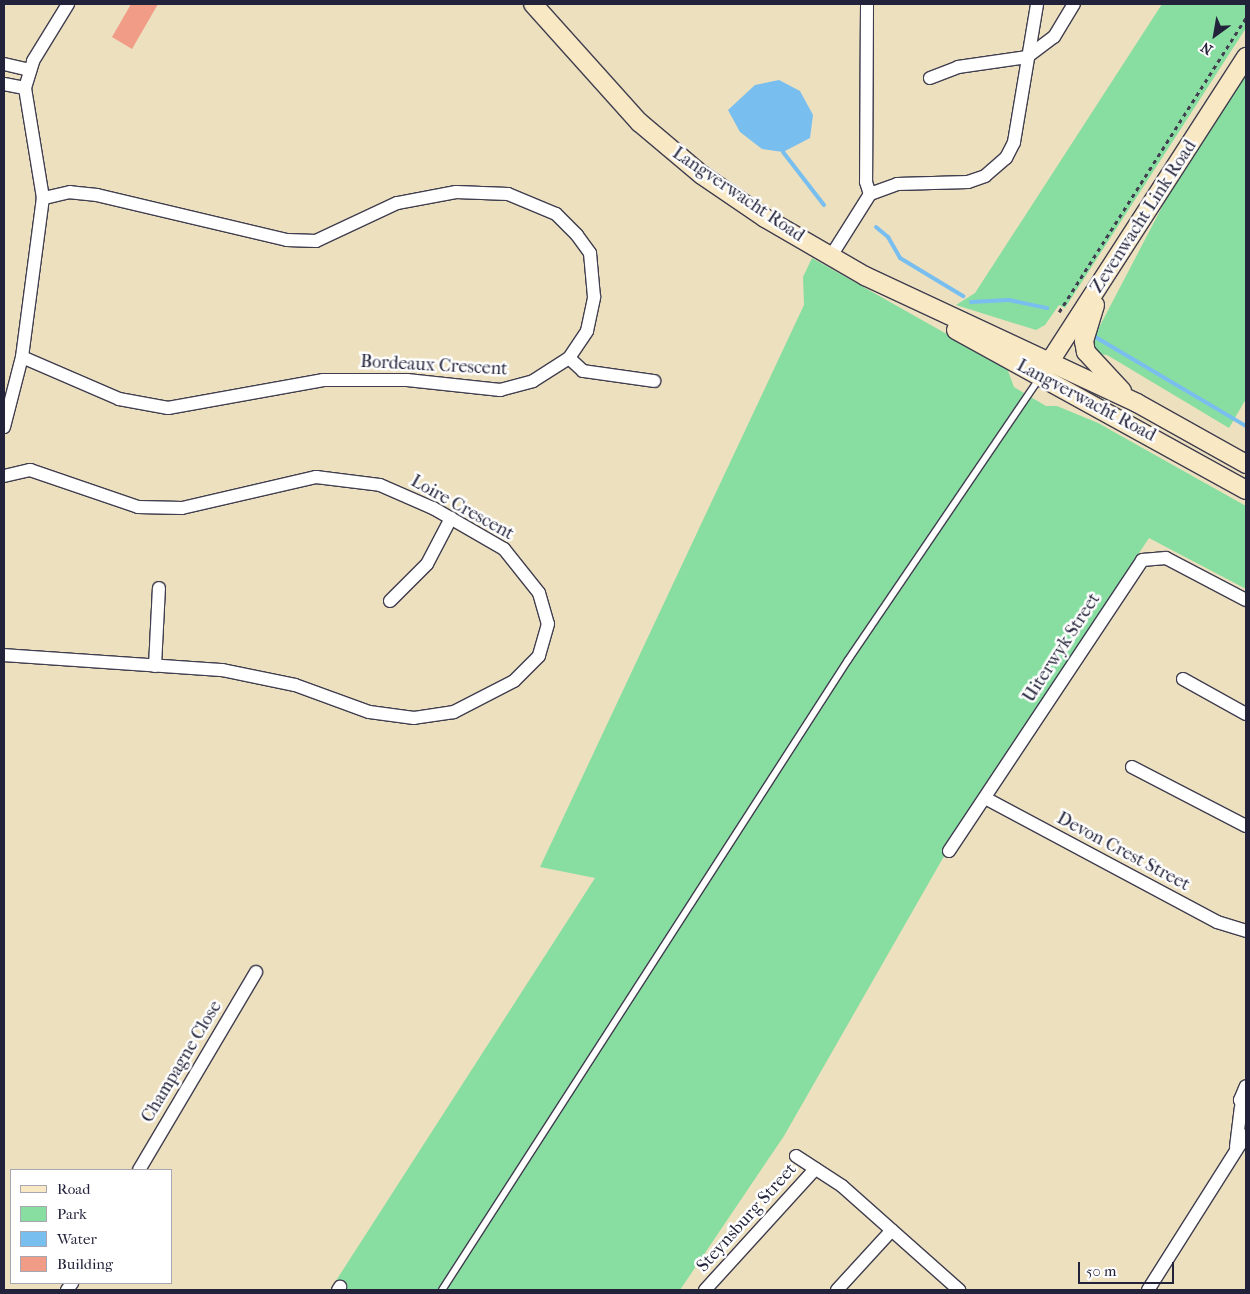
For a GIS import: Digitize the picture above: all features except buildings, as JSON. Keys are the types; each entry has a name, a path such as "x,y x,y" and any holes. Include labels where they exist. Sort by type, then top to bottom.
{"street":[{"path":"4,427 22,357 43,198 25,88 30,70 68,4"},
{"name":"Langverwacht Road","path":"533,4 600,84 671,151 765,218 875,280 895,297 1045,370 1246,490"},
{"path":"867,4 866,182 870,194"},
{"path":"831,256 870,194 897,184 968,182 1000,165 1014,142 1037,4"},
{"path":"930,78 958,67 1027,58 1054,37 1074,4"},
{"name":"Zevenwacht Link Road","path":"1045,370 1246,57"},
{"path":"4,64 30,70"},
{"path":"4,84 25,88"},
{"name":"Bordeaux Crescent","path":"22,357 120,399 168,408 323,380 408,380 500,390 534,381 569,358 587,331 595,275 590,253 556,214 532,201 479,190 430,195 397,203 337,235 316,241 288,240 97,195 70,192 43,198"},
{"path":"1102,284 1084,341 1086,352 1095,367 1137,403"},
{"path":"569,358 583,370 654,381"},
{"name":"Langverwacht Road","path":"1045,370 1137,403 1246,464"},
{"name":"Loire Crescent","path":"4,476 30,470 86,486 138,507 182,508 316,477 380,486 451,518 504,549 523,568 547,611 547,635 539,656 514,681 454,712 399,718 266,677 155,666 117,659 4,655"},
{"path":"390,601 427,564 451,518"},
{"name":"Uiterwyk Street","path":"949,852 1142,560 1166,558 1246,600"},
{"path":"155,666 159,588"},
{"path":"1183,679 1246,714"},
{"path":"1132,768 1246,826"},
{"name":"Devon Crest Street","path":"986,798 1217,922 1246,931"},
{"name":"Champagne Close","path":"140,1169 256,972"},
{"path":"1236,1147 1244,1112 1246,1086"},
{"path":"1148,1290 1236,1147 1246,1135"},
{"path":"796,1156 842,1186 959,1290"},
{"name":"Steynsburg Street","path":"705,1290 815,1169"},
{"path":"837,1290 892,1230"}],"lane":[{"path":"442,1290 842,669 1045,370"}],"path":[{"path":"1059,312 1246,17"}],"green space":[{"path":"1162,4 1246,4 1246,28 1065,308 1059,305 1045,325 1036,330 956,305 975,293"},
{"path":"1246,72 1246,399 1229,428 1107,355 1095,354 1092,341 1175,182"},
{"path":"812,258 1007,368 1014,387 1046,406 1057,406 1098,423 1246,506 1246,589 1149,538 944,848 947,851 784,1136 680,1290 330,1290 595,878 540,867 804,305 803,277"}],"water":[{"path":"779,80 800,91 813,115 810,138 783,152 762,149 740,132 728,110 755,85"}],"waterway":[{"path":"783,152 824,205"},
{"path":"876,227 888,237 900,258 963,296"},
{"path":"971,302 1009,300 1047,308"},
{"path":"1092,335 1246,426"}]}
